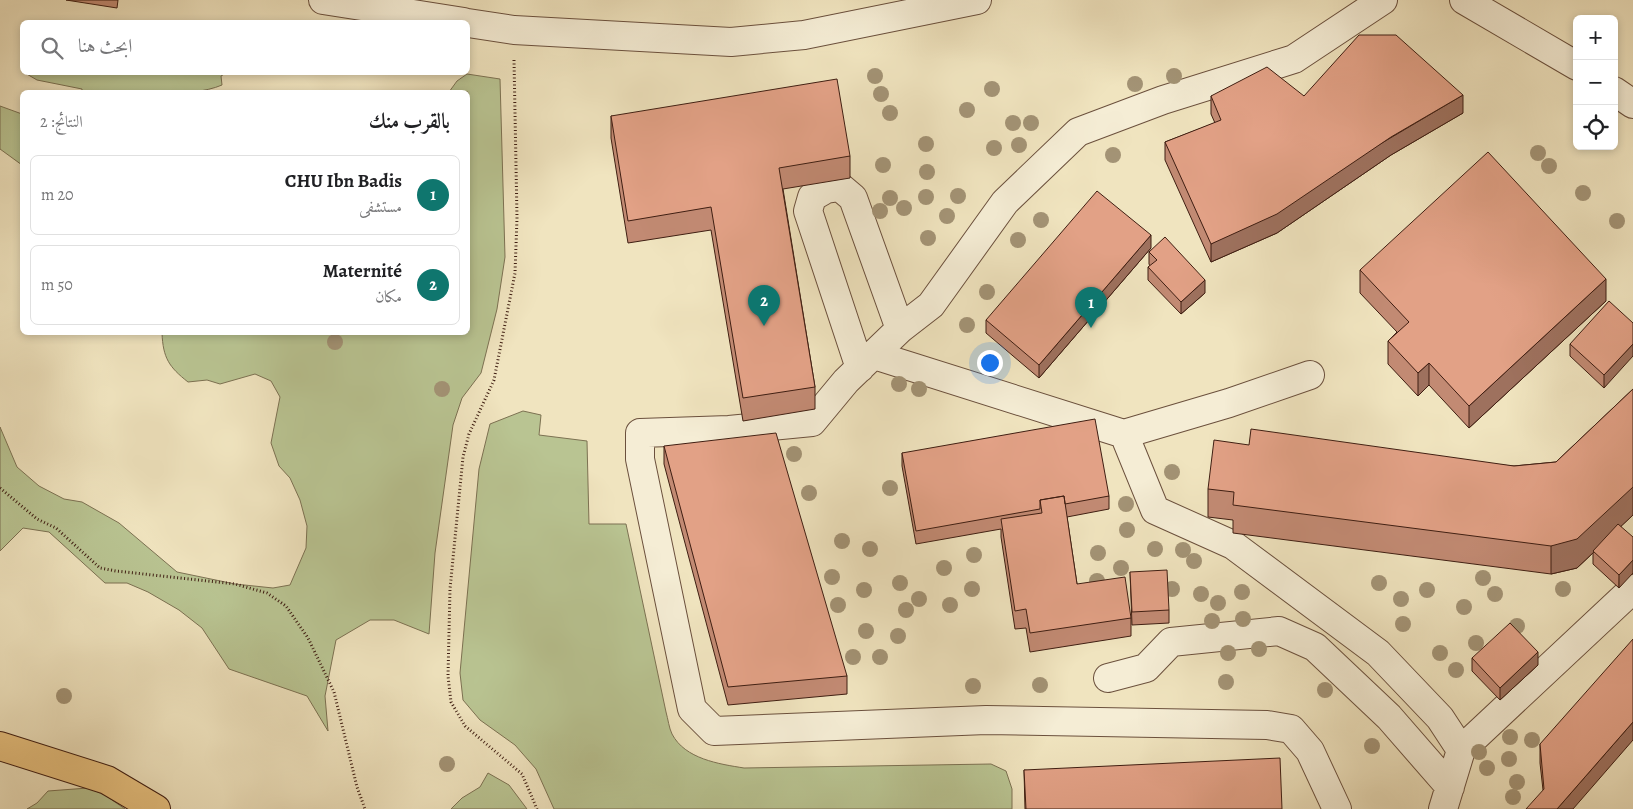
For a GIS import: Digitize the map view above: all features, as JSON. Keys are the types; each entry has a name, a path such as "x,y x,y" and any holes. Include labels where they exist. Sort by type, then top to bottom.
{"main road":[{"path":"0,746 107,780 156,809"}],"street":[{"path":"323,0 447,20"},
{"path":"470,24 514,30 622,38 731,42 804,35 977,0"},
{"path":"1337,809 1310,751 1291,730 1267,725 986,720 714,731 692,709 640,459 640,432 729,430 812,422 846,381 900,329 931,305 1005,202 1078,132 1163,100 1294,60 1383,0"},
{"path":"1464,0 1536,40 1573,63"},
{"path":"1618,94 1633,104"},
{"path":"867,361 808,211 812,197 826,190 840,187 853,198 900,329"},
{"path":"867,361 1124,434 1229,403 1310,375"},
{"path":"1124,434 1155,510 1233,545 1378,653 1440,718 1461,750"},
{"path":"1447,798 1461,750 1633,589"},
{"path":"1108,678 1146,668 1171,642 1279,631 1315,646 1389,717 1447,798"}],"path":[{"path":"514,30 517,218 515,273 494,380 469,434 463,457 450,589 448,676 451,702 465,726 485,745 522,774 537,809"},
{"path":"0,488 37,519 56,528 100,568 116,572 235,584 267,593 286,606 308,638 323,665 334,692 357,787 365,809"}],"green space":[{"path":"470,74 500,79 505,257 497,309 481,373 462,398 453,425 435,553 429,634 394,620 370,620 336,640 325,696 328,731 307,696 229,669 202,628 179,610 148,592 127,583 105,583 49,532 23,528 0,551 0,427 17,467 39,486 64,499 82,502 119,523 177,572 235,584 273,588 290,585 306,548 307,526 300,500 290,478 279,466 271,443 280,397 271,381 255,374 220,384 207,380 188,382 176,372 168,361 162,335 470,335 470,90 450,90 457,81 466,75"},
{"path":"28,75 223,75 221,76 222,85 203,90 82,90 37,80"},
{"path":"0,106 20,113 20,164 0,149"},
{"path":"523,411 541,415 539,435 587,441 589,524 626,524 669,726 672,734 685,749 704,759 744,768 991,764 1006,771 1012,789 1012,809 554,809 536,769 515,745 480,720 463,700 460,673 479,469 490,424"},
{"path":"488,773 509,785 527,809 451,809 462,798 480,787"},
{"path":"88,788 105,795 125,809 27,809 37,803 48,791"}],"building":[{"path":"1359,35 1396,35 1463,95 1391,137 1277,214 1211,244 1165,142 1221,120 1211,96 1267,67 1304,96"},
{"path":"837,79 850,156 779,168 815,387 743,398 711,207 628,221 611,116"},
{"path":"1488,152 1606,279 1469,406 1429,363 1418,373 1388,341 1409,322 1360,270"},
{"path":"1097,191 1151,235 1039,365 986,320"},
{"path":"1165,237 1205,280 1181,302 1148,267 1157,260 1149,252"},
{"path":"1609,301 1633,323 1633,344 1604,375 1570,344"},
{"path":"1633,389 1633,487 1577,539 1551,546 1233,505 1234,492 1208,489 1214,440 1249,445 1251,429 1514,466 1556,462"},
{"path":"1095,419 1109,496 1065,504 1064,496 1040,500 1040,509 916,531 902,453"},
{"path":"776,433 847,676 728,687 664,446"},
{"path":"1064,496 1077,584 1125,577 1131,618 1030,633 1026,609 1015,611 1001,519 1042,513 1040,500"},
{"path":"1618,524 1633,537 1633,560 1619,575 1593,551"},
{"path":"1167,570 1169,610 1132,612 1130,572"},
{"path":"1510,623 1538,652 1500,688 1472,658"},
{"path":"1633,639 1633,722 1557,809 1526,809 1544,789 1540,744"},
{"path":"1280,758 1282,809 1026,809 1024,770"}],"place":[{"name":"Maternité","path":"764,326"},
{"name":"CHU Ibn Badis","path":"1091,328"}]}
